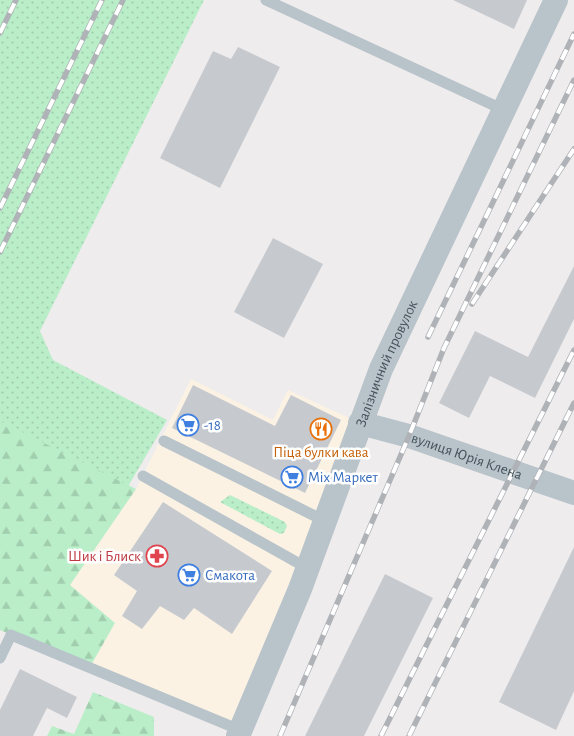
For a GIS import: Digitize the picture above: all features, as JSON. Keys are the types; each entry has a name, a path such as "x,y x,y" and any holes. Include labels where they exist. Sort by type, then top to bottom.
{"street":[{"name":"Залізничний провулок","path":"239,733 307,568 381,369 556,0"},
{"name":"вулиця Юрія Клена","path":"360,423 409,436 574,493"}],"lane":[{"path":"266,0 504,110"},
{"path":"164,441 325,521"},
{"path":"143,476 307,568"},
{"path":"0,658 11,635 239,733"}],"shaded area":[{"path":"191,379 273,420 288,390 360,423 240,730 90,667 70,585 136,489"}],"green space":[{"path":"0,0 204,0 40,331 53,360 167,420 116,507 0,486"},
{"path":"0,421 136,489 70,585 115,623 90,667 0,630"},
{"path":"230,495 285,522 287,526 284,533 280,534 220,502"},
{"path":"93,692 154,717 154,736 47,736 52,726 74,734"}],"building":[{"path":"453,0 527,0 514,29"},
{"path":"238,47 280,67 220,188 160,158 213,51 231,59"},
{"path":"273,238 323,264 284,338 234,312"},
{"path":"574,266 574,319 535,398 490,376 469,418 439,403 475,331 528,357"},
{"path":"193,385 275,426 291,395 341,420 305,493 172,428"},
{"path":"163,502 272,571 232,634 194,608 184,620 160,606 142,629 122,616 137,591 114,575"},
{"path":"574,547 574,691 556,730 499,702"},
{"path":"385,574 433,598 364,736 305,736"},
{"path":"20,669 77,697 67,718 47,708 33,736 0,736 0,710"}],"railway":[{"path":"0,33 16,0"},
{"path":"0,208 102,0"},
{"path":"0,252 123,0"},
{"path":"428,337 574,34"},
{"path":"280,736 409,436 444,348 574,80"},
{"path":"472,304 574,149"},
{"path":"381,736 574,350"},
{"path":"409,736 574,403"}],"place":[{"name":"-18","path":"188,425"},
{"name":"Піца булки кава","path":"321,429"},
{"name":"Mix Маркет","path":"292,477"},
{"name":"Шик і Блиск","path":"157,556"},
{"name":"Смакота","path":"189,575"}]}
